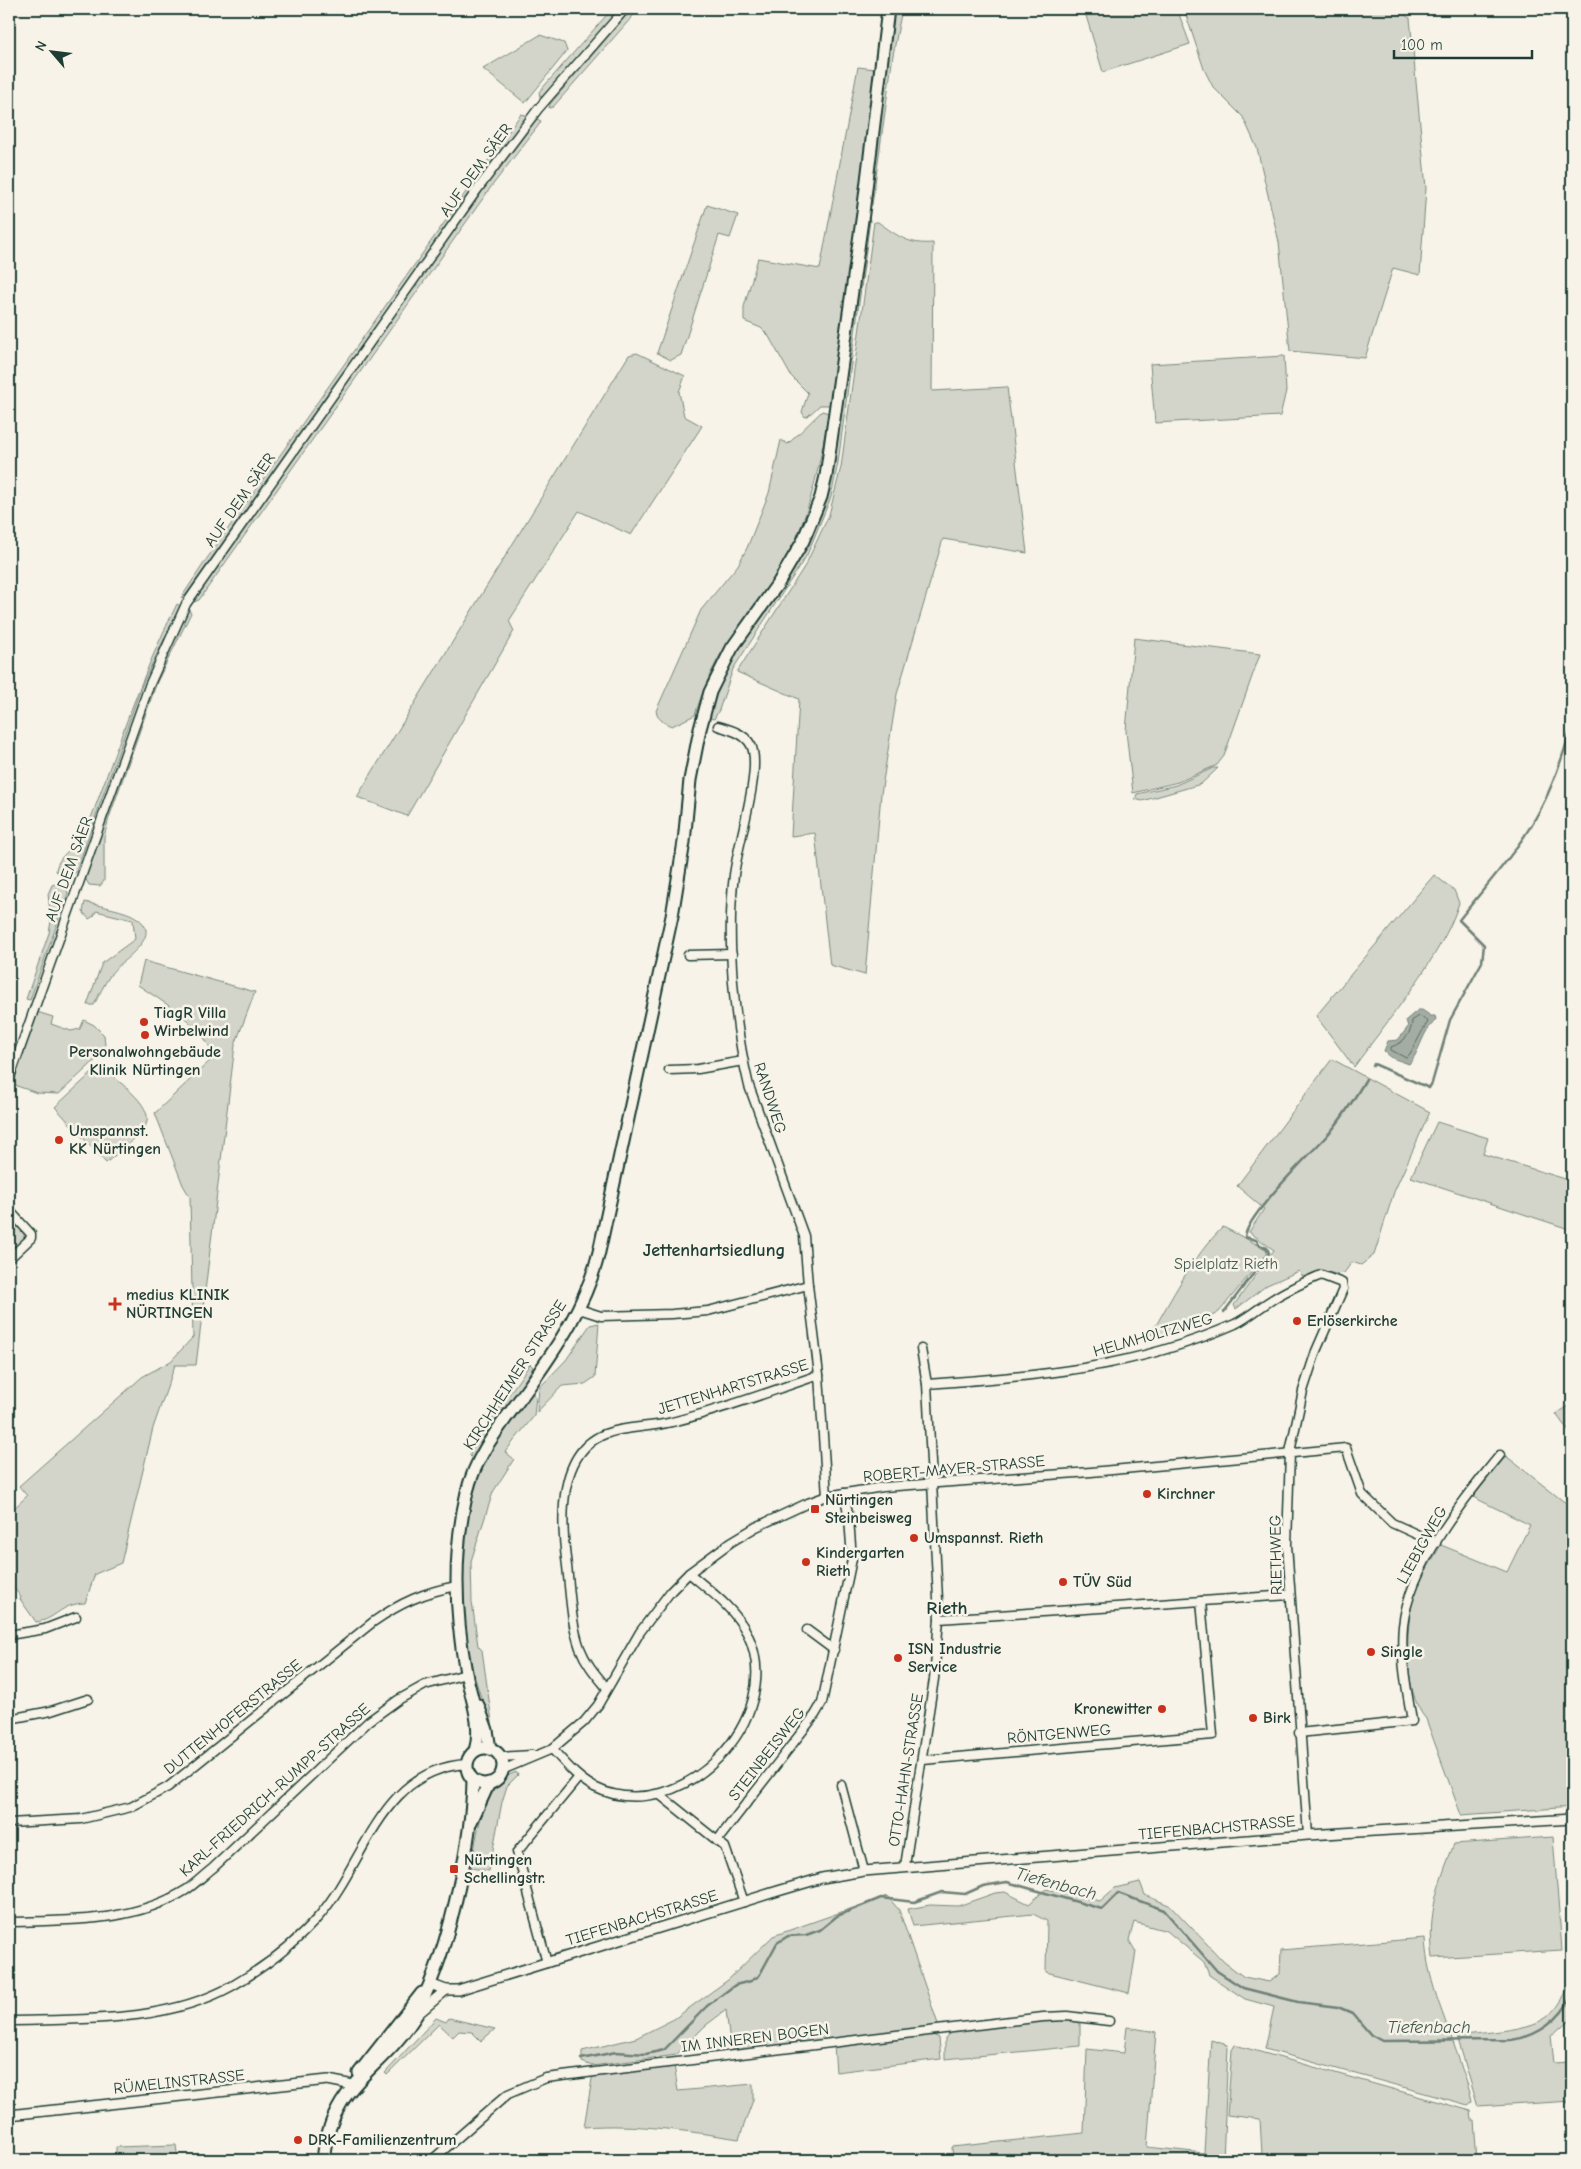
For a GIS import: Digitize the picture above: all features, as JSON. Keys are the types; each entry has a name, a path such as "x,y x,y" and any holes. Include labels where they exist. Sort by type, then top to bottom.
{"main road":[{"name":"KIRCHHEIMER STRASSE","path":"490,1749 484,1719 466,1674 456,1586 464,1509 475,1468 496,1430 552,1354 579,1309 595,1268 672,916 684,842 690,780 700,729 710,692 732,648 779,582 803,541 821,497 826,476 863,213 888,9"},
{"name":"KIRCHHEIMER STRASSE","path":"467,1764 475,1751 478,1727 472,1692"},
{"path":"470,1824 489,1783 499,1776 502,1770 500,1757 490,1749 475,1751"},
{"path":"467,1764 467,1770 474,1780 478,1783 489,1783"},
{"path":"330,2160 337,2128 352,2085 391,2047 415,2017 430,1984 440,1956 470,1824 474,1780"},
{"path":"323,2160 331,2122 338,2106 362,2066 430,1984"}],"street":[{"name":"AUF DEM SÄER","path":"9,1080 149,686 186,604 477,190 538,109 625,9"},
{"name":"RANDWEG","path":"718,726 737,733 748,741 753,749 754,761 734,873 730,913 732,954 743,1061 749,1086 804,1236 819,1375 827,1496"},
{"path":"688,955 732,954"},
{"path":"669,1070 698,1069 743,1061"},
{"path":"9,1210 31,1234 31,1238 12,1256 9,1256"},
{"name":"HELMHOLTZWEG","path":"927,1384 1027,1377 1114,1364 1168,1348 1237,1323 1273,1298 1321,1276 1342,1283"},
{"name":"RIETHWEG","path":"1308,1835 1299,1733 1287,1545 1290,1452 1303,1391 1316,1351 1343,1289 1342,1283"},
{"path":"579,1309 602,1316 699,1312 808,1285"},
{"name":"OTTO-HAHN-STRASSE","path":"905,1866 923,1760 940,1619 930,1482 927,1384 921,1348"},
{"name":"JETTENHARTSTRASSE","path":"607,1688 590,1667 580,1647 568,1570 564,1524 565,1491 568,1475 577,1458 591,1443 606,1434 671,1423 819,1375"},
{"name":"ROBERT-MAYER-STRASSE","path":"502,1770 552,1749 584,1722 598,1705 640,1632 670,1591 689,1573 730,1542 756,1527 827,1496 930,1482 1091,1472 1346,1448 1362,1494 1392,1523 1436,1543"},
{"name":"LIEBIGWEG","path":"1299,1733 1412,1721 1403,1664 1403,1625 1410,1590 1436,1543 1458,1509 1500,1456"},
{"name":"STEINBEISWEG","path":"718,1841 816,1715 822,1703 852,1559 850,1518 844,1493"},
{"path":"552,1749 579,1777 594,1787 610,1793 636,1797 660,1794 692,1780 729,1746 746,1719 756,1682 756,1666 747,1633 738,1618 723,1602 689,1573"},
{"name":"DUTTENHOFERSTRASSE","path":"9,1823 81,1819 131,1807 168,1787 386,1612 412,1598 434,1590 456,1586"},
{"path":"940,1619 1290,1595"},
{"name":"RÖNTGENWEG","path":"923,1760 1213,1735 1201,1601"},
{"path":"9,1635 46,1629 76,1617"},
{"path":"807,1630 834,1650"},
{"name":"KARL-FRIEDRICH-RUMPP-STRASSE","path":"9,1922 94,1918 132,1913 160,1903 186,1890 213,1868 369,1721 398,1700 425,1685 466,1674"},
{"path":"9,1719 50,1711 88,1699"},
{"name":"ROBERT-MAYER-STRASSE","path":"500,1757 534,1755"},
{"path":"9,2021 152,2012 189,2003 230,1987 279,1954 321,1914 344,1882 368,1835 386,1810 401,1794 423,1777 439,1769 467,1764"},
{"path":"547,1963 517,1852 579,1777"},
{"path":"841,1785 864,1871"},
{"path":"660,1794 725,1847 744,1902"},
{"name":"TIEFENBACHSTRASSE","path":"430,1984 446,1990 458,1990 822,1878 864,1871 905,1866 1120,1851 1308,1835 1572,1819"},
{"path":"415,2017 446,1990"},
{"name":"IM INNEREN BOGEN","path":"432,2160 508,2094 546,2078 1043,2017 1067,2016 1110,2021"},
{"name":"RÜMELINSTRASSE","path":"9,2115 328,2080 352,2085"}],"green space":[{"path":"612,9 619,9 544,96 540,97 539,92"},
{"path":"632,9 639,9 553,107 549,108 550,104"},
{"path":"893,9 902,9 893,55 872,205 868,207"},
{"path":"1084,9 1177,9 1190,44 1103,72"},
{"path":"1184,9 1394,9 1410,18 1426,188 1420,275 1393,268 1365,358 1290,351 1279,242 1257,148 1243,117 1213,87 1204,69"},
{"path":"540,35 564,43 567,51 525,103 483,69"},
{"path":"858,67 875,69 832,402 829,405 820,405 805,417 802,412 808,393 791,376 768,335 761,328 744,321 744,307 758,258 820,269"},
{"path":"521,114 526,115 526,118 324,398 185,596 181,598 208,557"},
{"path":"537,119 541,121 538,126 491,187 199,600 194,602 363,357 492,178"},
{"path":"707,205 738,215 730,238 719,235 681,355 671,360 657,353"},
{"path":"868,217 870,220 838,463 831,497 807,555 733,669 719,710 714,719 710,718 707,727 704,726 721,681 744,641 801,555 824,500"},
{"path":"874,222 878,222 910,241 933,243 932,391 1007,387 1027,553 943,539 897,694 881,794 865,975 830,965 815,833 791,836 799,699 737,672 806,564 829,515 841,467"},
{"path":"637,353 685,376 679,392 684,416 702,426 631,535 579,511 509,621 514,631 407,816 357,797 629,355"},
{"path":"1284,356 1286,391 1280,416 1155,423 1150,364"},
{"path":"822,411 829,413 817,472 807,510 792,547 776,576 722,652 707,683 695,715 672,726 666,724 660,719 656,711 701,610 738,565 747,548 769,493 781,440 788,444"},
{"path":"177,604 180,606 142,685 76,872 66,878 56,871 57,866 63,856 85,834 139,689"},
{"path":"188,609 191,613 157,682 109,818 104,837 104,881 100,886 89,885 84,876 154,679"},
{"path":"1134,638 1260,654 1224,756 1217,765 1178,782 1133,793 1126,731"},
{"path":"1213,768 1218,768 1201,784 1142,801 1135,799 1137,794 1176,785"},
{"path":"1434,875 1454,890 1459,903 1451,923 1413,987 1354,1067 1316,1016"},
{"path":"55,884 66,888 68,893 30,1000 26,999 49,933 51,921 48,894 52,885"},
{"path":"85,902 120,910 132,915 144,925 146,933 138,948 111,974 94,1005 87,1005 102,963 135,939 133,920 96,911 94,916 89,919 83,912"},
{"path":"144,961 255,992 235,1045 196,1365 175,1365 153,1428 121,1563 95,1574 85,1603 69,1606 43,1621 36,1622 20,1599 21,1597 9,1582 9,1513 27,1496 19,1486 142,1377 171,1361 193,1337 190,1197 183,1185 155,1113 213,1058 210,1047 194,1026 171,1007 138,985"},
{"path":"37,1012 53,1017 51,1024 71,1031 80,1029 84,1020 94,1025 104,1035 105,1045 102,1054 59,1094 37,1093 17,1086 14,1081"},
{"path":"1332,1059 1430,1112 1394,1192 1374,1255 1361,1265 1352,1262 1344,1273 1335,1274 1321,1270 1303,1277 1299,1271 1267,1285 1236,1309 1234,1305 1274,1250 1249,1232 1264,1209 1237,1186"},
{"path":"94,1071 106,1071 136,1096 146,1113 147,1121 140,1133 106,1163 55,1107"},
{"path":"1437,1122 1488,1138 1483,1154 1572,1181 1572,1230 1411,1177"},
{"path":"9,1217 24,1234 24,1240 11,1251 9,1251"},
{"name":"Spielplatz Rieth","path":"1223,1227 1266,1249 1267,1253 1219,1312 1203,1321 1158,1337 1151,1334 1192,1265"},
{"path":"599,1323 595,1377 585,1384 562,1386 537,1412 539,1388 566,1360 590,1325"},
{"path":"530,1364 533,1367 526,1379 487,1435 473,1459 470,1456 471,1449"},
{"path":"531,1392 536,1397 534,1416 505,1452 514,1459 493,1492 471,1561 472,1602 478,1646 482,1650 495,1743 468,1647 463,1595 463,1541 472,1490 479,1467 496,1438"},
{"path":"1572,1404 1572,1436 1556,1414"},
{"path":"1506,1456 1572,1508 1572,1627 1568,1636 1572,1638 1572,1807 1461,1815 1426,1719 1418,1707 1413,1691 1409,1673 1408,1654 1410,1616 1418,1585 1441,1545 1507,1572 1530,1525 1473,1497"},
{"path":"516,1772 518,1775 507,1786 502,1802 489,1871 471,1868 479,1827 488,1799 504,1778"},
{"path":"1553,1837 1562,1950 1433,1958 1432,1927 1435,1900 1454,1844"},
{"path":"1140,1882 1145,1895 1171,1906 1224,1962 1244,1977 1269,1982 1280,1974 1281,1950 1425,1938 1434,1989 1472,2102 1468,2105 1265,2049 1274,2007 1245,1999 1209,1975 1204,1962 1167,1931 1134,1922 1129,1940 1136,1952 1129,1993 1046,1972 1047,1921 1033,1914 913,1926 908,1909 930,1905 958,1906 995,1893 1005,1892 1029,1904 1046,1889 1100,1901 1115,1888"},
{"path":"887,1896 899,1910 939,2027 731,2051 726,2010 705,2026 676,2055 592,2066 582,2062 582,2051 636,2038 674,2019 728,1980 773,1936"},
{"path":"1572,1979 1572,2017 1551,2036 1554,2062 1572,2061 1572,2101 1478,2107 1457,2036 1516,2029 1538,2022 1555,2010"},
{"path":"436,2018 446,2022 449,2018 495,2029 481,2041 472,2032 459,2031 453,2037 439,2024 387,2075 385,2073"},
{"path":"1055,2019 1080,2020 1080,2046 945,2059 945,2038 952,2031"},
{"path":"1127,2027 1156,2032 1147,2147 1204,2153 1211,2040 1227,2045 1223,2160 953,2160 952,2147 1084,2133 1087,2049 1124,2053"},
{"path":"931,2034 939,2038 941,2059 836,2072 834,2045"},
{"path":"1235,2045 1471,2111 1472,2120 1474,2120 1477,2160 1230,2160 1229,2155 1262,2154 1260,2119 1227,2115 1232,2050"},
{"path":"674,2065 678,2091 753,2084 753,2100 739,2139 642,2127 584,2127 593,2073"},
{"path":"176,2145 178,2160 81,2160 116,2154 116,2147"}],"water":[{"path":"1418,1010 1435,1016 1436,1019 1427,1030 1409,1064 1392,1058 1384,1051 1388,1041 1398,1040 1408,1027 1406,1020"}],"waterway":[{"path":"1373,1066 1374,1064 1429,1088 1432,1083 1450,1020 1482,962 1484,945 1459,920 1503,866 1533,823 1555,777 1572,725"},
{"path":"1224,1312 1269,1253 1267,1248 1260,1245 1256,1240 1245,1237 1249,1227 1282,1183 1332,1130 1366,1079"},
{"name":"Tiefenbach","path":"581,2059 616,2052 646,2054 664,2050 707,2006 735,1985 751,1981 759,1976 777,1943 788,1936 806,1935 820,1930 837,1916 881,1898 914,1902 942,1892 965,1894 983,1886 1007,1882 1102,1909 1118,1893 1164,1910 1217,1971 1243,1988 1298,2002 1338,2007 1352,2013 1371,2035 1382,2041 1511,2040 1521,2038 1547,2026 1561,2012 1572,1995"}],"place":[{"name":"TiagR Villa Wirbelwind","path":"144,1022"},
{"name":"Personalwohngebäude Klinik Nürtingen","path":"145,1035"},
{"name":"Umspannst. KK Nürtingen","path":"59,1140"},
{"name":"medius KLINIK NÜRTINGEN","path":"115,1304"},
{"name":"Erlöserkirche","path":"1297,1321"},
{"name":"Kirchner","path":"1147,1494"},
{"name":"Nürtingen Steinbeisweg","path":"815,1509"},
{"name":"Umspannst. Rieth","path":"914,1538"},
{"name":"Kindergarten Rieth","path":"806,1562"},
{"name":"TÜV Süd","path":"1063,1582"},
{"name":"Single","path":"1371,1652"},
{"name":"ISN Industrie Service","path":"898,1658"},
{"name":"Kronewitter","path":"1162,1709"},
{"name":"Birk","path":"1253,1718"},
{"name":"Nürtingen Schellingstr.","path":"454,1869"},
{"name":"DRK-Familienzentrum","path":"298,2140"}],"district":[{"name":"Jettenhartsiedlung","path":"714,1250"},
{"name":"Rieth","path":"947,1608"}]}
